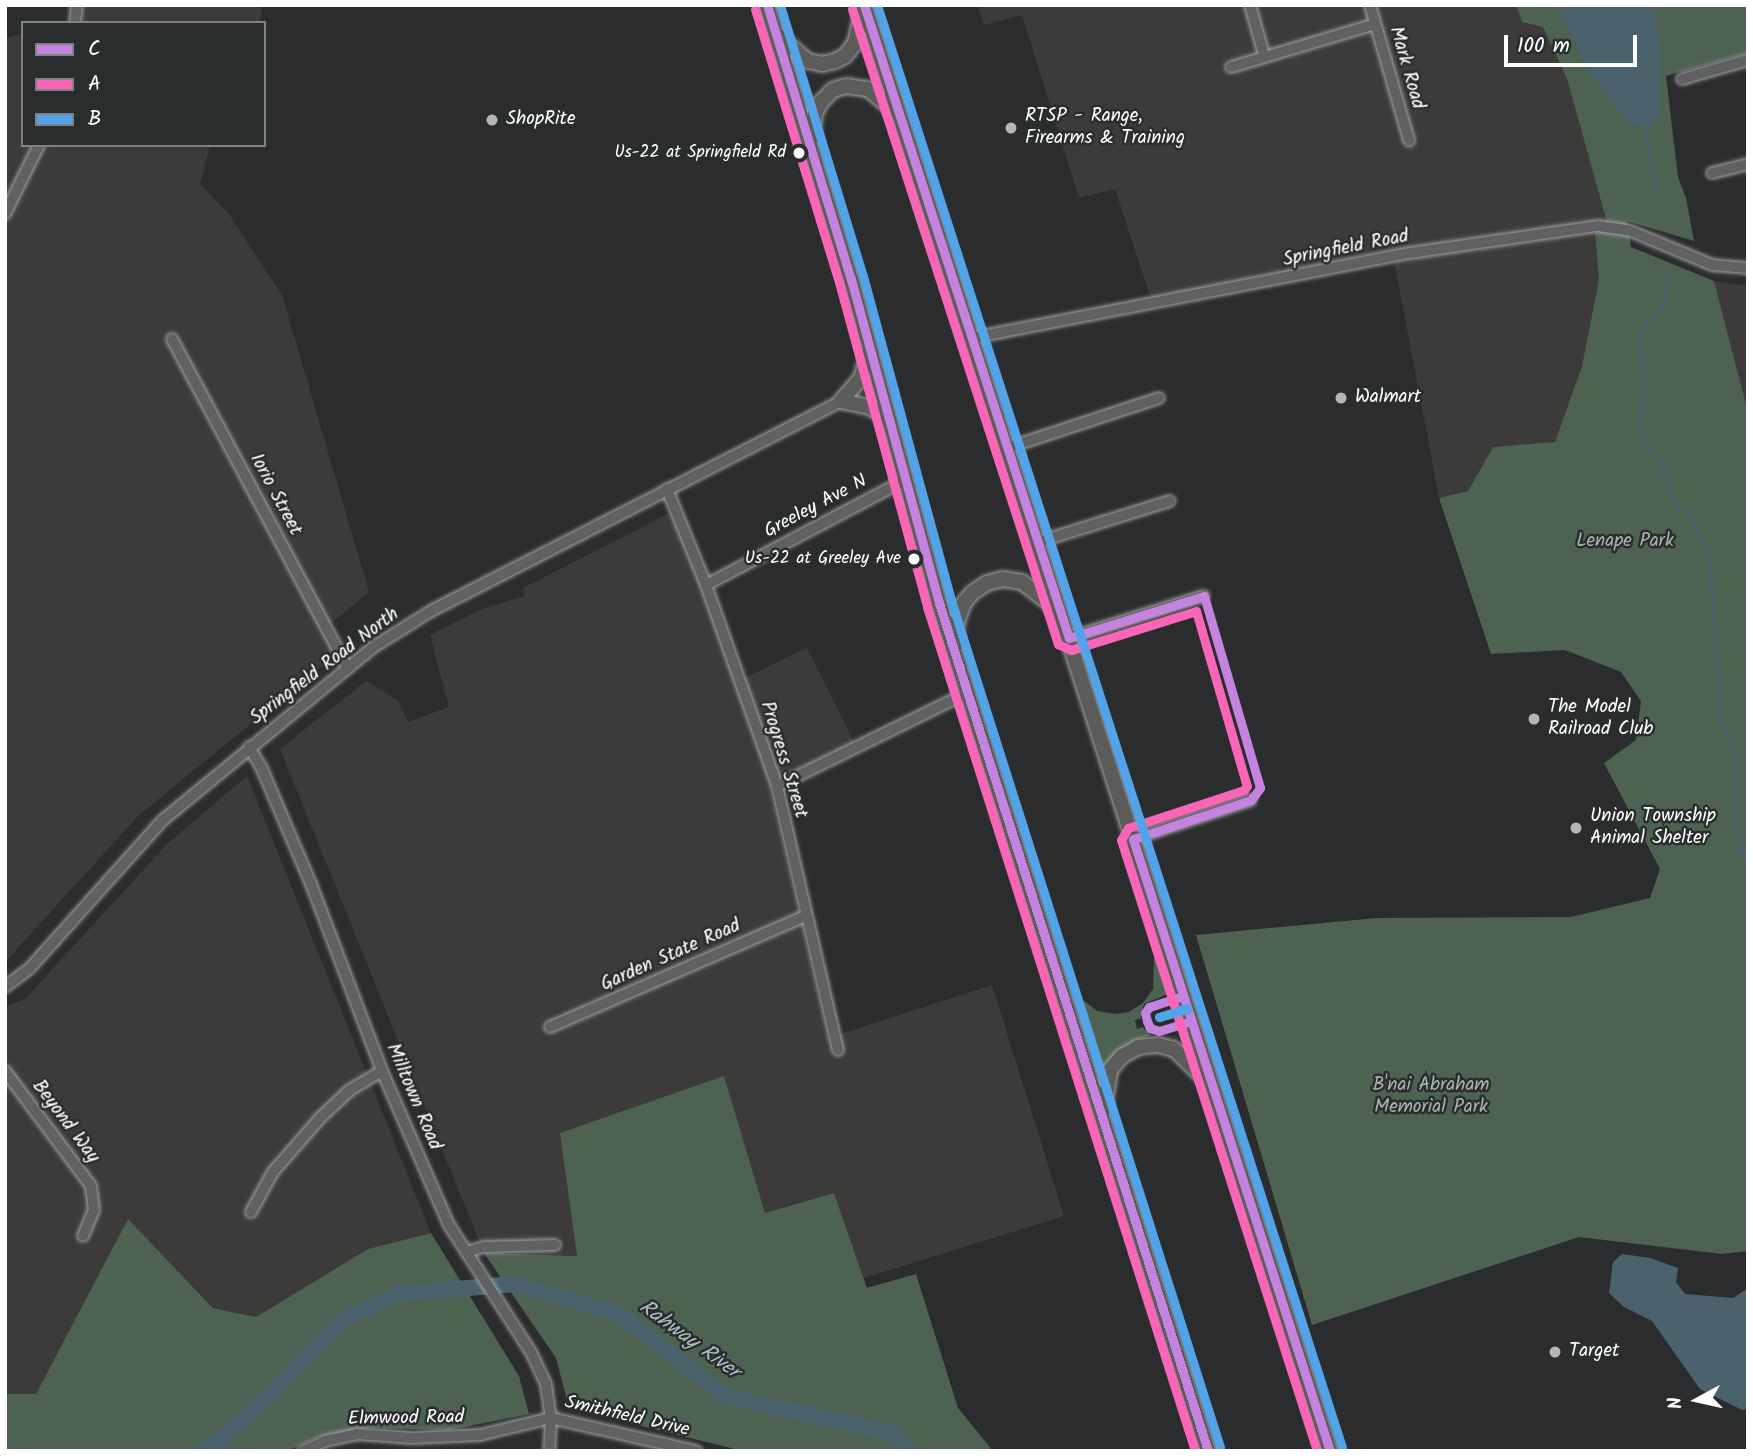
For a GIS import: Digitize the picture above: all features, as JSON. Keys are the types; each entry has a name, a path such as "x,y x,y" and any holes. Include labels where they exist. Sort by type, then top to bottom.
{"highway":[{"path":"767,5 870,347 954,652 1052,977 1103,1121 1208,1451"},
{"path":"774,30 803,58 817,63 835,61 845,56 855,43 864,5"},
{"path":"864,5 1331,1451"},
{"path":"811,147 818,107 829,93 839,87 851,85 868,89 899,115"},
{"path":"870,347 861,378 841,401 870,407 890,421"},
{"path":"954,652 961,609 972,593 987,583 1010,579 1023,582 1034,588 1061,614"},
{"path":"1103,1121 1104,1091 1110,1070 1122,1056 1138,1047 1158,1045 1174,1049 1212,1086"}],"street":[{"path":"1250,5 1264,55"},
{"name":"Mark Road","path":"1370,5 1409,140"},
{"path":"1231,67 1375,24"},
{"path":"1682,79 1748,60"},
{"path":"5,214 38,147"},
{"path":"1713,173 1748,164"},
{"name":"Springfield Road","path":"971,338 1410,253 1586,227 1608,226 1628,230 1691,258 1723,267 1748,268"},
{"name":"Iorio Street","path":"172,339 347,667"},
{"path":"1007,448 1159,398"},
{"name":"Springfield Road North","path":"5,987 30,968 163,820 347,667 402,627 841,401"},
{"name":"Greeley Ave N","path":"706,585 905,480"},
{"name":"Progress Street","path":"667,489 706,585 776,786 838,1050"},
{"path":"1038,542 1170,501"},
{"path":"1069,638 1204,596"},
{"path":"776,786 967,693"},
{"name":"Milltown Road","path":"249,747 262,769 311,884 382,1070 449,1226 531,1352 546,1384 551,1418 549,1451"},
{"path":"1133,839 1251,800"},
{"name":"Garden State Road","path":"550,1027 806,916"},
{"path":"251,1212 273,1172 321,1117 350,1090 382,1070"},
{"name":"Beyond Way","path":"5,1072 91,1186 94,1210 83,1236"},
{"path":"466,1252 484,1247 555,1245"},
{"name":"Elmwood Road","path":"303,1451 340,1437 357,1434 412,1438 480,1435 551,1418"},
{"name":"Smithfield Drive","path":"551,1418 695,1451"}],"shaded area":[{"path":"77,5 262,5 260,21 76,21"},
{"path":"977,5 1516,5 1522,22 1543,27 1567,79 1606,219 1595,233 1599,279 1582,366 1555,443 1493,447 1468,491 1439,498 1392,250 1152,301 1115,189 1079,198 1022,15 984,25"},
{"path":"21,34 21,147 209,147 200,184 229,214 282,295 369,592 321,631 338,653 139,815 5,962 5,38"},
{"path":"1714,281 1740,285 1748,283 1748,412"},
{"path":"677,509 741,680 807,648 856,745 769,786 828,1038 992,985 1064,1216 864,1278 834,1193 765,1213 723,1076 577,1256 484,1253 280,749 366,681 398,700 408,722 449,707 430,635 484,608 525,596 523,588"},
{"path":"247,776 431,1233 368,1249 256,1317 214,1308 128,1220 36,1394 5,1394 5,1007 25,999 167,844"}],"green space":[{"path":"1516,5 1748,5 1748,53 1666,76 1678,177 1686,198 1694,241 1627,221 1631,247 1714,281 1748,412 1748,1251 1722,1254 1579,1237 1312,1325 1196,935 1377,918 1571,917 1650,898 1660,869 1604,763 1636,740 1641,701 1621,672 1565,650 1491,654 1439,498 1468,491 1493,447 1555,442 1582,366 1599,279 1595,233 1606,219 1567,79 1543,27 1522,22"},
{"path":"1154,954 1160,958 1170,993 1144,1004 1140,1019 1135,1020 1137,1029 1143,1027 1151,1036 1132,1041 1133,1044 1098,1078 1069,982 1073,979 1083,1000 1097,1011 1116,1014 1129,1012 1143,1003 1153,989"},
{"path":"724,1076 765,1213 834,1193 867,1288 916,1274 958,1408 993,1451 743,1451 569,1408 556,1358 484,1253 577,1256 560,1133"},
{"path":"128,1219 213,1308 256,1317 368,1249 431,1233 519,1376 529,1414 449,1430 369,1428 320,1436 287,1451 5,1451 5,1394 36,1394"}],"water":[{"path":"1557,5 1654,5 1661,57 1660,116 1651,126 1629,124 1589,72"},
{"path":"1622,1254 1650,1258 1678,1268 1676,1282 1685,1294 1733,1298 1745,1290 1748,1295 1748,1408 1742,1410 1700,1389 1652,1321 1624,1307 1609,1293 1613,1262"}],"waterway":[{"path":"1645,126 1658,195"},
{"path":"1669,277 1662,309 1637,337 1646,379 1640,423 1644,438 1662,465 1675,504 1689,514 1707,551 1713,593 1721,719 1735,757 1734,785 1740,849 1748,861"},
{"name":"Rahway River","path":"201,1451 219,1441 271,1394 342,1320 398,1294 514,1284 617,1313 725,1396 892,1433 910,1451"}],"transit line":[{"name":"C","path":"767,5 851,279 939,603 1208,1451"},
{"name":"B","path":"780,5 863,276 951,600 1220,1447"},
{"name":"C","path":"864,5 1069,638 1204,596 1260,788 1251,800 1133,839 1330,1451"},
{"name":"B","path":"877,5 1342,1447"},
{"name":"A","path":"755,9 839,282 927,607 1195,1451"},
{"name":"A","path":"852,9 1058,644 1071,650 1196,611 1247,786 1244,790 1128,828 1121,840 1317,1451"},
{"name":"C","path":"1183,996 1149,1007 1145,1013 1147,1021 1150,1028 1159,1031 1191,1021"},
{"name":"B","path":"1187,1008 1159,1017 1187,1009"}],"place":[{"name":"ShopRite","path":"492,120"},
{"name":"RTSP - Range, Firearms & Training","path":"1011,128"},
{"name":"Us-22 at Springfield Rd","path":"799,153"},
{"name":"Walmart","path":"1341,398"},
{"name":"Us-22 at Greeley Ave","path":"914,559"},
{"name":"The Model Railroad Club","path":"1534,719"},
{"name":"Union Township Animal Shelter","path":"1576,828"},
{"name":"Target","path":"1555,1352"}],"park label":[{"name":"Lenape Park","path":"1625,542"},
{"name":"B'nai Abraham Memorial Park","path":"1431,1097"}]}
